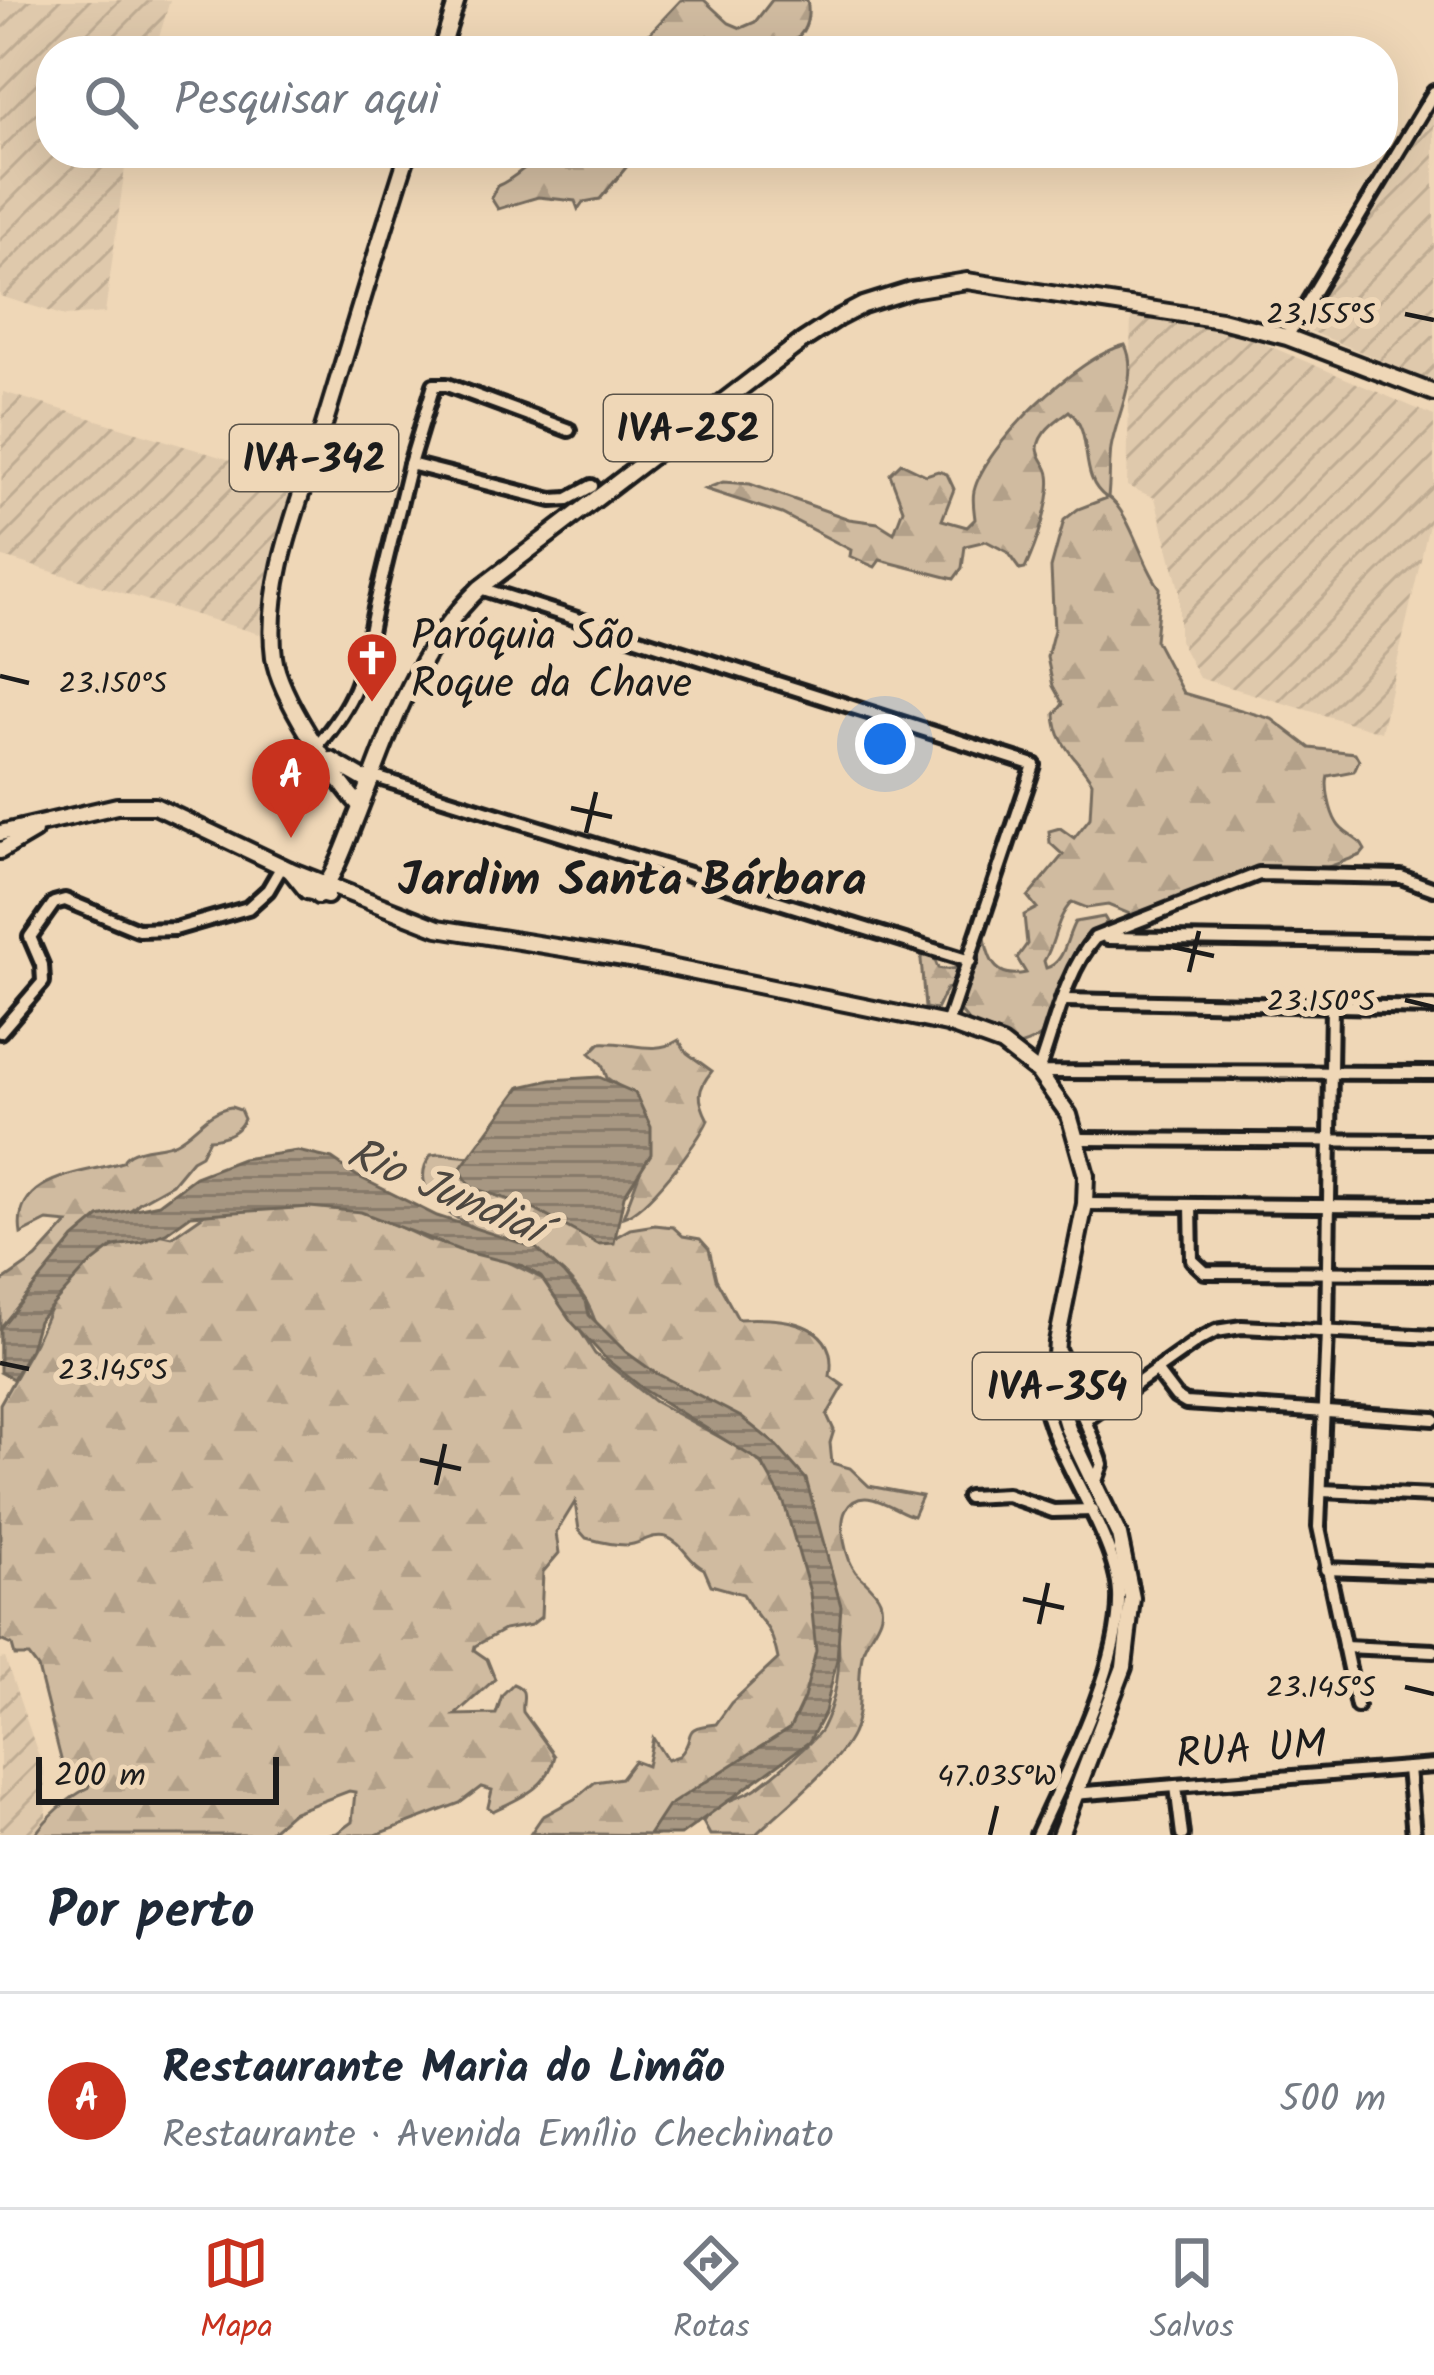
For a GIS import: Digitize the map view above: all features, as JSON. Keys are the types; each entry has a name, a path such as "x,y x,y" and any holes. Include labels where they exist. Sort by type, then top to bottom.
{"main road":[{"path":"445,36 457,0"},
{"name":"IVA-342","path":"322,752 294,709 274,660 274,607 300,500 403,168"},
{"name":"IVA-252","path":"322,890 439,632 480,589 801,342 863,304 939,283 967,281 1133,304 1287,337 1434,393"},
{"path":"322,752 370,779"},
{"path":"322,752 360,806"},
{"path":"341,784 351,828"},
{"path":"0,833 116,806 155,806 286,868 301,886 322,890"},
{"path":"0,850 44,825"},
{"name":"IVA-354","path":"322,890 349,893 438,928 624,957 947,1024 1002,1044 1056,1093 1078,1138 1086,1175 1085,1204 1057,1342 1056,1378 1068,1429 1119,1535 1129,1571 1131,1631 1112,1700 1060,1835"}],"street":[{"path":"1398,152 1434,92"},
{"path":"1287,337 1388,168"},
{"path":"322,752 363,674 377,597 434,385 447,385 569,430"},
{"path":"410,464 552,500 568,499 592,486"},
{"path":"480,589 1034,765 947,1024"},
{"path":"370,779 970,961"},
{"path":"0,1032 43,982 42,965 29,939 54,903 65,900 138,930 175,929 257,903 286,868"},
{"path":"1434,889 1401,877 1259,874 1095,938 1083,951 1038,1072 1434,1073"},
{"path":"1167,912 1172,938"},
{"path":"1095,938 1434,943"},
{"path":"1065,1000 1434,1008"},
{"path":"1332,1006 1319,1527 1357,1706"},
{"path":"1078,1138 1434,1141"},
{"path":"1085,1204 1434,1208"},
{"path":"1191,1205 1192,1260 1205,1272 1434,1273"},
{"path":"1088,1419 1216,1331 1242,1327 1434,1337"},
{"path":"1057,1342 1065,1376 1088,1419 1102,1465 1094,1484"},
{"path":"1157,1372 1186,1403 1434,1419"},
{"path":"1037,1835 1104,1682 1119,1594 1093,1510 1044,1404 1044,1379 1056,1378"},
{"path":"1321,1491 1434,1496"},
{"path":"968,1497 1007,1495 1053,1510 1093,1510"},
{"path":"1326,1569 1434,1574"},
{"path":"1344,1648 1434,1651"},
{"name":"RUA UM","path":"1073,1794 1434,1766"},
{"path":"1408,1768 1414,1835"},
{"path":"1176,1786 1182,1835"},
{"path":"1045,1817 1066,1812"}],"shaded area":[{"path":"0,0 170,0 159,36 36,36 36,168 125,168 105,313 65,316 0,296"},
{"path":"1434,102 1434,382 1298,326"},
{"path":"1131,314 1239,333 1434,416 1434,503 1381,732 1199,678 1179,640 1179,589 1155,498 1127,486"},
{"path":"3,392 297,480 275,557 269,637 0,556"},
{"path":"599,1077 635,1093 651,1127 651,1154 624,1196 614,1243 598,1244 528,1206 470,1187 460,1169 520,1087"},
{"path":"297,1151 332,1159 437,1216 536,1248 564,1274 586,1301 589,1315 626,1352 654,1372 741,1417 775,1444 806,1479 841,1606 837,1659 825,1712 809,1742 681,1835 649,1835 668,1806 790,1728 804,1698 816,1651 810,1592 784,1503 762,1463 646,1391 607,1360 571,1321 541,1277 523,1266 459,1250 361,1212 310,1207 191,1215 166,1233 114,1246 88,1266 38,1321 30,1349 13,1379 0,1372 0,1328 74,1238 99,1217 159,1204 195,1177 242,1159"},
{"path":"5,1658 44,1771 47,1835 0,1835 0,1659"}],"green space":[{"path":"681,0 704,0 741,28 755,22 772,0 807,0 808,17 799,36 647,36"},
{"path":"525,168 626,168 600,199 583,202 578,209 575,201 538,197 498,209 491,198 497,186"},
{"path":"1125,345 1130,369 1111,448 1108,497 1123,514 1160,588 1155,640 1183,693 1272,719 1310,748 1355,753 1359,760 1354,771 1328,776 1328,793 1337,823 1365,850 1326,868 1272,873 1201,889 1174,906 1137,917 1108,905 1087,908 1072,902 1044,961 1046,968 1061,955 1075,922 1104,917 1107,922 1083,955 1063,1010 1052,1026 1037,1039 1015,1047 970,1023 961,1012 957,986 946,989 936,1010 925,1008 921,959 923,951 931,951 938,968 954,968 985,937 996,967 1008,974 1026,973 1017,958 1027,944 1024,915 1037,908 1028,897 1063,855 1050,843 1049,831 1060,828 1074,838 1090,818 1092,782 1059,734 1055,714 1063,704 1053,686 1047,657 1054,630 1051,568 1064,520 1107,498 1092,479 1077,420 1069,411 1039,442 1038,452 1049,475 1048,497 1034,548 1025,569 1020,570 1007,552 986,541 965,546 962,568 954,579 880,560 875,567 782,514 705,489 723,482 750,484 849,519 878,523 894,533 903,509 890,474 901,463 926,475 947,474 954,489 942,520 967,527 975,519 973,494 982,472 1014,427 1083,366"},
{"path":"679,1040 687,1053 712,1071 700,1094 708,1120 657,1190 623,1217 646,1156 632,1096 607,1078 602,1064 590,1053 600,1043 650,1047"},
{"path":"231,1107 240,1110 244,1119 238,1128 209,1139 201,1155 172,1184 124,1216 0,1358 0,1283 36,1258 68,1223 47,1221 21,1234 21,1215 37,1190 66,1176 123,1162 135,1151 176,1142"},
{"path":"431,1155 470,1157 607,1242 630,1229 655,1225 700,1239 709,1249 716,1279 738,1319 788,1321 816,1333 826,1343 830,1376 844,1386 827,1415 834,1430 832,1463 850,1468 869,1486 922,1496 913,1516 869,1498 853,1502 846,1510 843,1533 849,1559 876,1592 881,1607 863,1651 856,1724 835,1759 755,1835 710,1835 703,1822 719,1806 761,1785 811,1741 822,1728 837,1680 834,1606 807,1500 754,1452 606,1342 583,1297 557,1268 445,1210 429,1193 423,1175"},
{"path":"308,1198 369,1213 428,1240 506,1261 543,1279 595,1354 654,1401 754,1456 773,1479 801,1536 822,1621 808,1720 657,1835 531,1833 542,1817 595,1782 621,1778 634,1761 647,1766 653,1738 667,1760 679,1756 692,1731 716,1724 731,1703 778,1659 775,1646 743,1594 711,1585 704,1569 672,1540 655,1537 626,1545 586,1538 579,1530 575,1502 556,1533 559,1553 543,1572 541,1617 475,1646 495,1679 455,1715 496,1714 502,1695 513,1684 521,1689 523,1712 555,1756 546,1776 523,1796 493,1811 488,1807 492,1790 481,1787 460,1803 376,1835 323,1835 337,1833 352,1822 355,1792 349,1791 291,1813 266,1835 35,1835 58,1808 88,1788 91,1780 70,1777 64,1771 38,1668 29,1656 15,1656 12,1645 0,1640 0,1404 55,1297 74,1272 111,1248 150,1232 172,1237 205,1214"}],"place":[{"name":"Paróquia São Roque da Chave","path":"372,704"},
{"name":"Restaurante Maria do Limão","path":"291,838"}],"district":[{"name":"Jardim Santa Bárbara","path":"632,878"}],"water label":[{"name":"Rio Jundiaí","path":"446,1189"}]}
